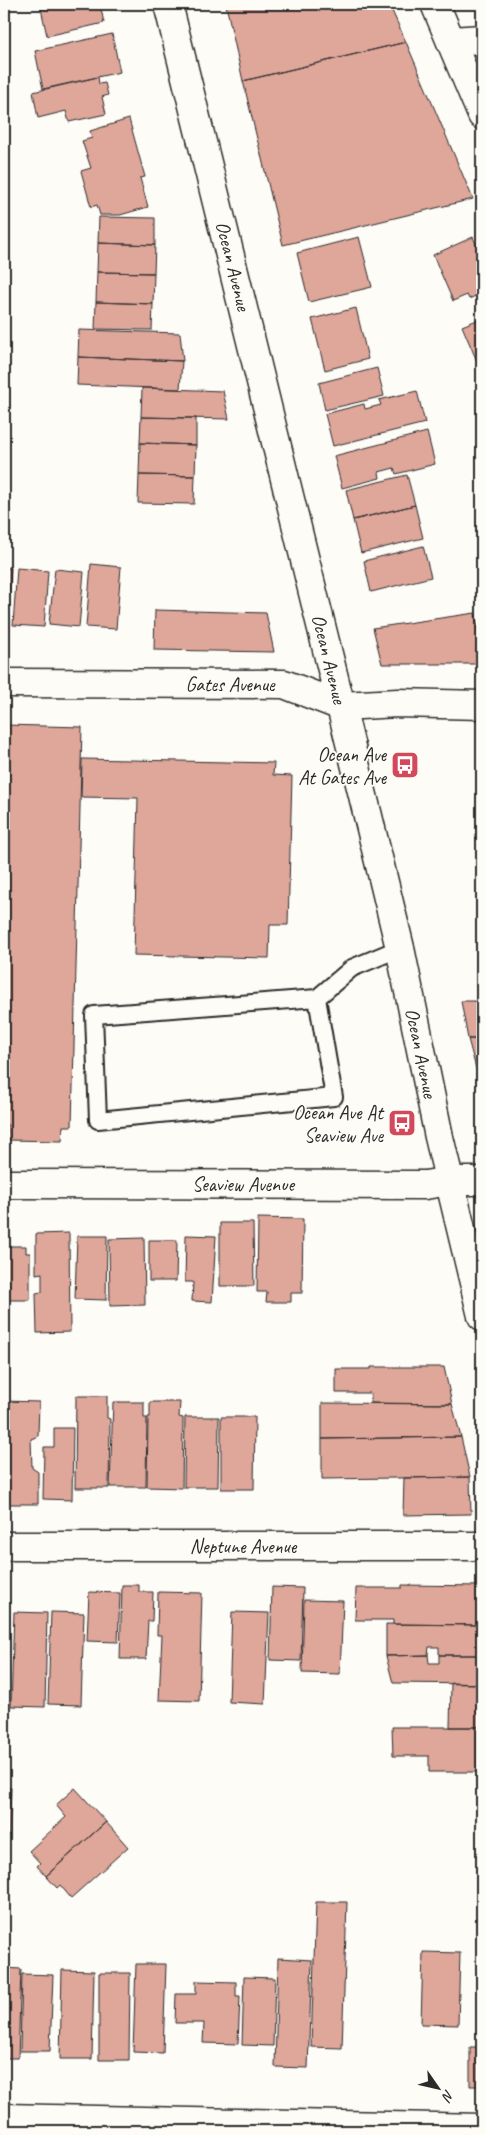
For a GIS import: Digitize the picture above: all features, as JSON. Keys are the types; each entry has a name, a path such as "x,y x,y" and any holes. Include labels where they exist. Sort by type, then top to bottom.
{"street":[{"name":"Ocean Avenue","path":"168,4 400,948 439,1137 482,1316"},
{"path":"435,4 482,115"},
{"path":"451,41 482,39"},
{"name":"Gates Avenue","path":"4,683 284,684 341,706 398,703 482,705"},
{"name":"Seaview Avenue","path":"4,1184 416,1185 450,1181 482,1181"},
{"name":"Neptune Avenue","path":"4,1546 482,1546"},
{"path":"4,2118 482,2128"}],"lane":[{"path":"317,998 334,1097 98,1120 94,1016 317,998 352,968 400,948"}],"building":[{"path":"40,4 100,4 104,23 47,36"},
{"path":"389,4 406,42 243,81 226,5"},
{"path":"112,34 120,72 43,89 35,51"},
{"path":"406,42 473,199 283,245 243,81"},
{"path":"98,77 99,84 105,83 108,95 102,97 106,114 69,122 66,111 38,118 33,92"},
{"path":"129,119 145,177 140,178 148,207 120,215 100,215 97,205 91,207 81,171 91,168 82,141 92,138 90,131"},
{"path":"99,217 155,218 155,245 98,243"},
{"path":"359,237 372,287 309,302 297,253"},
{"path":"473,237 482,257 482,293 469,299 467,295 453,301 433,255"},
{"path":"98,243 155,245 154,273 97,272"},
{"path":"97,272 154,273 153,304 96,302"},
{"path":"96,302 153,304 152,330 95,329"},
{"path":"356,308 368,359 325,370 312,319"},
{"path":"482,318 482,373 462,326"},
{"path":"79,330 180,333 183,361 78,357"},
{"path":"78,357 182,361 180,389 77,385"},
{"path":"377,368 384,396 325,410 319,383"},
{"path":"142,388 223,391 229,419 141,417"},
{"path":"417,391 425,423 333,446 325,414 364,404 365,409 381,405 379,400"},
{"path":"141,417 196,418 196,445 140,443"},
{"path":"427,432 435,464 396,474 394,468 379,472 380,478 342,488 334,456"},
{"path":"140,443 196,445 195,476 139,475"},
{"path":"139,475 195,476 194,504 138,503"},
{"path":"407,475 415,505 353,520 346,490"},
{"path":"415,505 423,538 361,553 353,520"},
{"path":"423,546 431,577 371,592 364,561"},
{"path":"91,564 121,567 116,629 86,627"},
{"path":"4,568 11,568 7,627 4,627"},
{"path":"17,568 48,571 44,627 13,625"},
{"path":"55,569 84,572 79,627 49,624"},
{"path":"155,610 266,613 274,652 154,650"},
{"path":"475,613 482,648 482,664 382,664 373,628"},
{"path":"4,725 82,727 72,1126 63,1126 62,1141 7,1140 8,1125 4,1125"},
{"path":"82,759 274,763 273,775 292,776 288,925 270,925 269,958 134,955 138,798 81,797"},
{"path":"461,1001 482,1001 482,1039 468,1039"},
{"path":"468,1039 482,1039 482,1076 478,1076"},
{"path":"258,1218 303,1219 302,1293 291,1293 291,1302 266,1302 267,1292 257,1292"},
{"path":"220,1223 253,1223 254,1286 220,1286"},
{"path":"69,1233 70,1332 37,1333 36,1293 42,1292 42,1273 36,1274 36,1234"},
{"path":"186,1235 216,1236 212,1302 192,1301 193,1282 185,1282"},
{"path":"77,1236 107,1236 106,1300 75,1299"},
{"path":"144,1238 145,1305 110,1306 109,1239"},
{"path":"149,1240 177,1240 176,1281 149,1281"},
{"path":"4,1246 26,1246 26,1253 30,1253 30,1300 4,1300"},
{"path":"371,1367 444,1367 452,1404 371,1403 370,1393 336,1393 336,1369 371,1369"},
{"path":"76,1396 107,1396 107,1418 110,1419 109,1488 75,1488"},
{"path":"4,1401 39,1402 38,1436 31,1439 32,1468 38,1472 38,1504 4,1504 4,1462 7,1460 6,1446 4,1445"},
{"path":"113,1402 144,1402 144,1418 147,1418 146,1487 110,1487"},
{"path":"150,1402 180,1402 179,1417 183,1418 182,1488 147,1487"},
{"path":"322,1403 452,1404 461,1437 322,1439"},
{"path":"185,1417 219,1417 218,1487 184,1487"},
{"path":"221,1417 255,1417 254,1489 221,1489"},
{"path":"54,1428 73,1428 72,1500 43,1499 44,1447 54,1447"},
{"path":"461,1437 470,1477 322,1479 322,1439"},
{"path":"470,1477 471,1514 403,1515 404,1478"},
{"path":"122,1585 139,1585 139,1592 153,1592 152,1621 148,1621 146,1659 120,1659"},
{"path":"402,1585 482,1586 482,1625 393,1624 393,1620 355,1620 356,1588 402,1588"},
{"path":"272,1587 303,1588 301,1661 270,1660"},
{"path":"89,1592 120,1593 118,1642 87,1641"},
{"path":"158,1592 202,1593 199,1701 159,1700 162,1635 157,1635"},
{"path":"4,1596 7,1596 5,1660 4,1660"},
{"path":"304,1600 343,1601 340,1674 302,1673"},
{"path":"14,1612 47,1613 45,1707 11,1706"},
{"path":"51,1612 84,1613 81,1705 48,1704"},
{"path":"232,1612 269,1613 265,1704 229,1702"},
{"path":"386,1624 482,1625 482,1655 439,1655 439,1647 429,1647 428,1655 386,1656"},
{"path":"428,1655 429,1663 439,1663 439,1655 482,1655 482,1684 393,1683 386,1656"},
{"path":"451,1683 482,1684 482,1727 450,1727"},
{"path":"392,1727 482,1727 482,1772 429,1772 429,1756 393,1756"},
{"path":"4,1787 11,1788 9,1835 4,1835"},
{"path":"75,1788 106,1822 46,1876 37,1866 40,1863 29,1851 66,1817 56,1805"},
{"path":"106,1822 128,1847 71,1898 60,1885 57,1888 46,1876"},
{"path":"316,1902 347,1902 342,2048 311,2047"},
{"path":"423,1952 460,1953 458,2025 421,2024"},
{"path":"278,1958 312,1960 308,2068 275,2067"},
{"path":"136,1964 166,1964 163,2053 133,2052"},
{"path":"4,1968 21,1969 18,2058 4,2058"},
{"path":"62,1970 94,1971 92,2059 60,2059"},
{"path":"99,1973 130,1973 129,2060 99,2060"},
{"path":"22,1974 53,1975 50,2051 20,2051"},
{"path":"244,1977 275,1978 273,2046 242,2045"},
{"path":"196,1981 236,1982 236,1996 240,1996 238,2044 203,2043 204,2023 175,2023 176,1994 196,1994"},
{"path":"470,2047 482,2047 482,2086 470,2086"}],"place":[{"name":"Ocean Ave At Gates Ave","path":"405,765"},
{"name":"Ocean Ave At Seaview Ave","path":"402,1123"}]}
